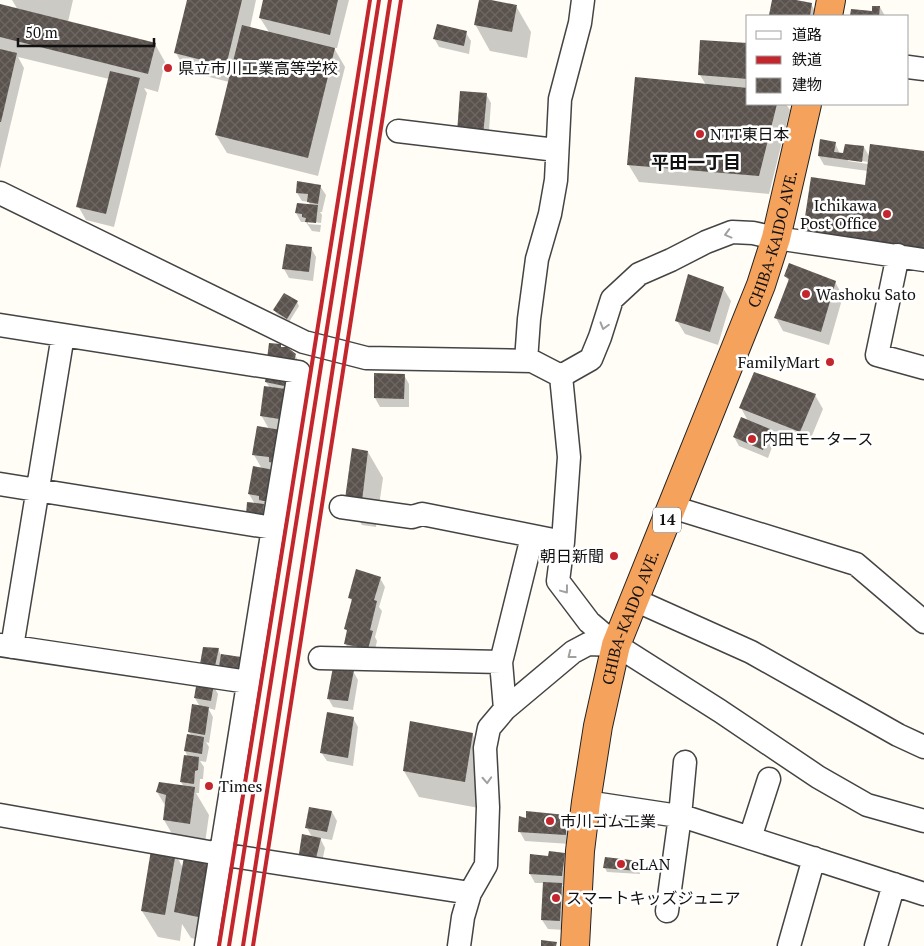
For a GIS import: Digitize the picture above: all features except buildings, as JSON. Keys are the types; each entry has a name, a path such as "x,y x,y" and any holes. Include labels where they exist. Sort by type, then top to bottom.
{"highway":[{"path":"828,15 831,0"},
{"name":"CHIBA-KAIDO AVE.","path":"575,946 580,851 586,802 598,726 616,645 761,285 776,238 807,105"}],"street":[{"path":"526,361 529,319 537,259 550,214 556,180 560,99 580,23 583,0"},
{"path":"909,67 924,69"},
{"path":"398,131 556,150"},
{"path":"0,193 304,342 366,358 532,361 561,376"},
{"path":"561,376 592,359 612,298 639,274 706,242 732,232 753,233 924,260"},
{"path":"898,255 877,355 924,368"},
{"path":"0,325 299,372"},
{"path":"64,335 38,490 6,646 248,682"},
{"path":"206,946 272,528 304,342"},
{"path":"561,376 570,457 558,581 588,622 616,645 720,710 818,777 867,805 924,822"},
{"path":"0,484 272,528"},
{"path":"341,507 412,517 422,514 563,542"},
{"path":"672,507 856,564 924,622"},
{"path":"505,709 501,662 532,537"},
{"path":"635,600 751,652 898,735 924,747"},
{"path":"459,946 463,916 470,893 486,865 488,806 485,748 489,728 505,709 573,652 588,644 616,645"},
{"path":"320,658 501,662"},
{"path":"667,911 686,762"},
{"path":"750,838 769,779"},
{"path":"586,802 680,816 924,894"},
{"path":"0,815 220,854 470,893"},
{"path":"789,946 814,858"},
{"path":"876,946 894,884"}],"railway":[{"path":"219,946 370,0"},
{"path":"229,946 379,0"},
{"path":"243,946 390,0"},
{"path":"253,946 401,0"}],"place":[{"name":"県立市川工業高等学校","path":"168,68"},
{"name":"NTT東日本","path":"700,134"},
{"name":"Ichikawa Post Office","path":"887,214"},
{"name":"Washoku Sato","path":"806,294"},
{"name":"FamilyMart","path":"830,362"},
{"name":"内田モータース","path":"752,439"},
{"name":"朝日新聞","path":"614,556"},
{"name":"Times","path":"209,786"},
{"name":"市川ゴム工業","path":"550,821"},
{"name":"eLAN","path":"621,864"},
{"name":"スマートキッズジュニア","path":"556,898"}],"district":[{"name":"平田一丁目","path":"696,163"}]}
